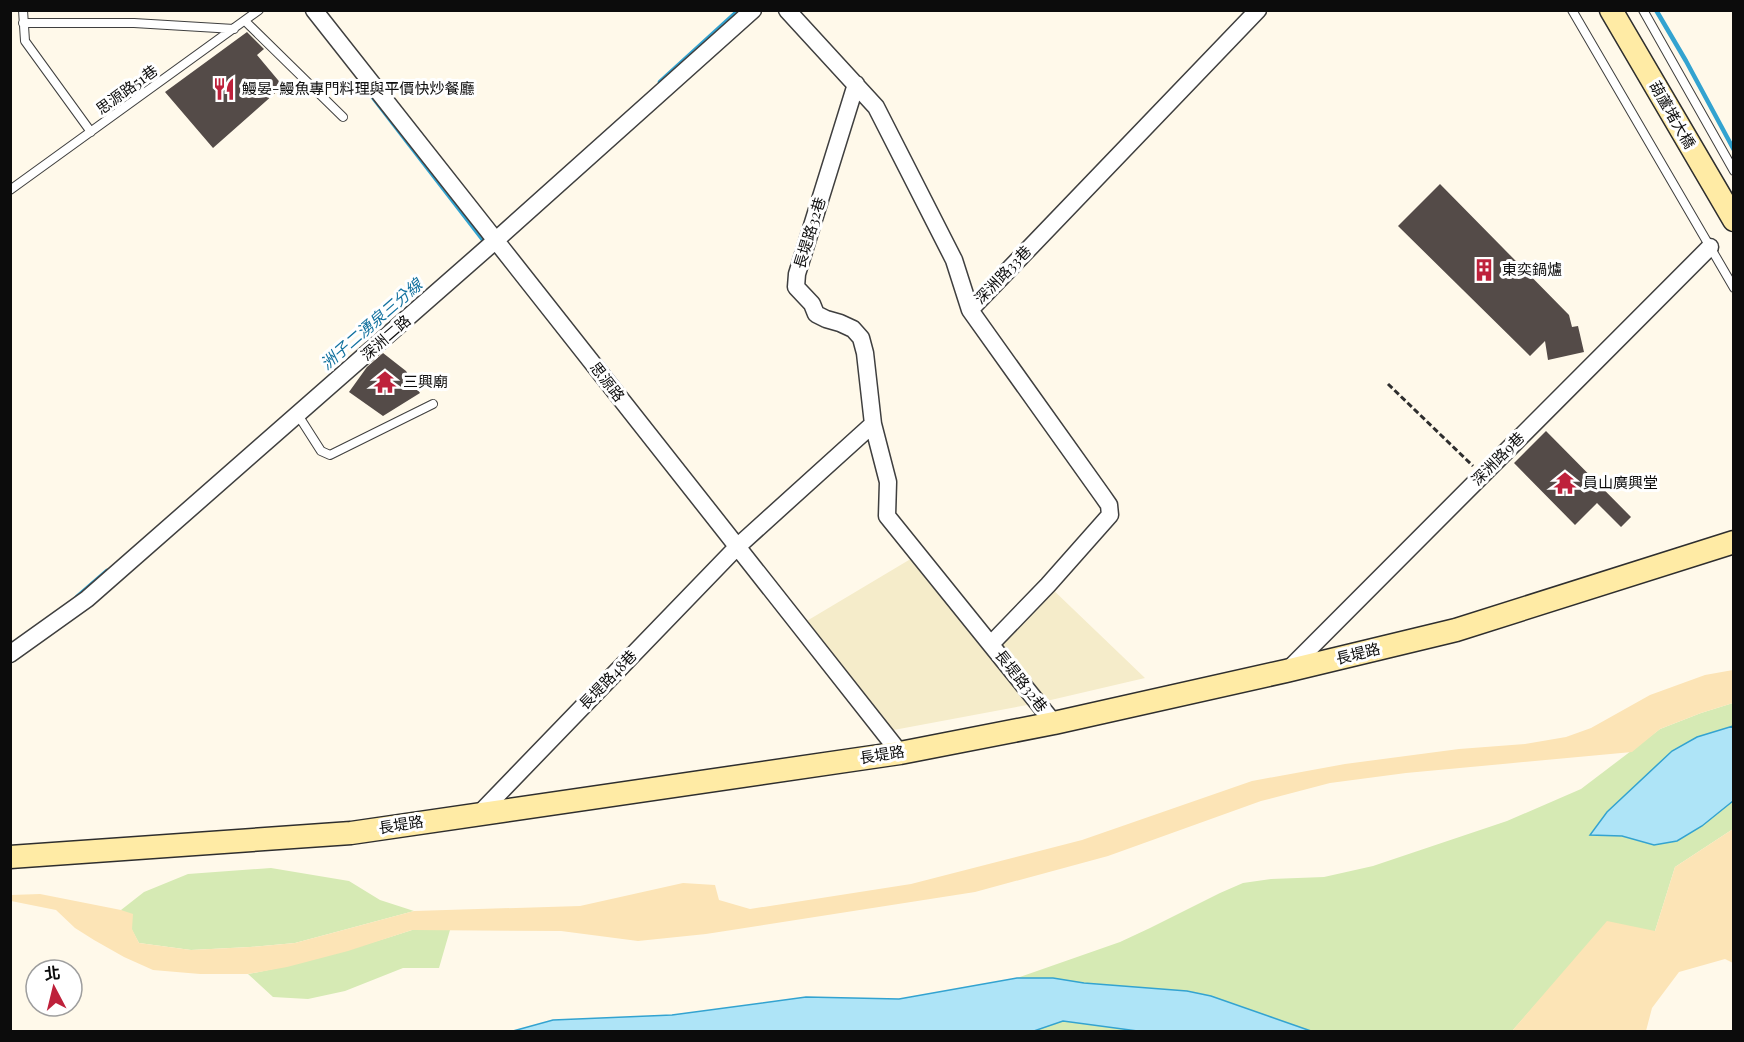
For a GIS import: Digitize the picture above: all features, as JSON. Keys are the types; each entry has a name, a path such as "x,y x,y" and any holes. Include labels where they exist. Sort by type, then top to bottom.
{"street":[{"name":"思源路","path":"314,10 900,753"},
{"name":"深洲二路","path":"10,654 87,599 495,241 753,10"},
{"name":"深洲路33巷","path":"787,10 876,107 954,261 970,310 1258,10"},
{"name":"葫蘆堵大橋","path":"1611,10 1734,220"},
{"name":"長堤路32巷","path":"856,84 797,274 796,287 812,304 816,314 840,322 853,329 861,338 865,353 873,424 888,482 887,516 1054,723"},
{"name":"深洲路9巷","path":"1286,671 1710,247"},
{"path":"970,310 1109,505 1110,515 1048,585 991,644"},
{"path":"737,547 873,424"},
{"name":"長堤路","path":"10,857 351,833 900,753 1054,723 1456,630 1734,542"},
{"name":"長堤路48巷","path":"479,814 737,547"}],"lane":[{"path":"23,10 25,41 91,132"},
{"name":"思源路51巷","path":"10,190 259,10"},
{"path":"1572,10 1734,288"},
{"path":"1643,10 1734,171"},
{"path":"245,21 343,117"},
{"path":"24,23 134,23 234,29"},
{"path":"298,415 321,452 330,455 433,404"}],"path":[{"path":"1388,384 1482,475"}],"shaded area":[{"path":"919,554 991,643 1048,585 1145,678 1038,703 883,732 800,625"}],"green space":[{"path":"1733,703 1733,829 1675,867 1655,931 1545,994 1512,1031 1256,1031 1144,1005 1084,983 1053,978 1017,978 1120,942 1243,883 1271,879 1324,877 1373,866 1507,821 1581,789 1660,729"},
{"path":"271,868 349,881 380,900 414,911 295,943 191,950 139,943 121,910 144,892 188,874"},
{"path":"412,930 450,930 439,968 403,968 345,991 308,999 273,997 248,974 351,949"},
{"path":"1063,1021 1138,1030 1145,1031 987,1032"}],"sand":[{"path":"1733,670 1733,703 1660,729 1632,752 1406,773 1330,783 1261,801 1108,856 975,892 706,934 638,941 561,931 412,930 348,951 287,967 248,974 200,974 153,970 94,940 75,928 56,910 11,901 11,895 40,894 121,910 133,914 132,929 139,943 191,950 295,943 414,911 580,906 683,883 715,885 719,900 750,909 911,884 1082,840 1252,781 1345,764 1459,749 1525,744 1566,737 1591,728 1650,695 1705,675"},
{"path":"1733,829 1733,963 1725,959 1679,972 1652,1008 1646,1031 1512,1031 1607,921 1655,931 1675,867"}],"water":[{"path":"1733,726 1733,801 1702,826 1677,841 1654,845 1622,836 1590,835 1607,812 1672,751 1697,737"},
{"path":"1017,978 1053,978 1084,983 1187,991 1211,996 1311,1031 1145,1032 1063,1021 1031,1032 513,1031 553,1020 672,1015 806,997 899,999"}],"building":[{"name":"鰻晏-鰻魚專門料理與平價快炒餐廳","path":"247,32 264,49 257,55 283,86 213,148 165,92"},
{"name":"東奕鍋爐","path":"1440,184 1569,315 1572,327 1578,326 1584,352 1548,360 1545,341 1530,356 1398,226"},
{"name":"三興廟","path":"383,353 406,371 420,393 383,416 349,392 367,367"},
{"name":"員山廣興堂","path":"1546,431 1631,517 1621,527 1597,503 1575,525 1514,463"}],"waterway":[{"name":"洲子二湧泉三分線","path":"660,82 739,10"},
{"path":"1656,10 1734,150"},
{"path":"372,96 484,241"},
{"name":"洲子二湧泉三分線","path":"77,597 107,571"}],"place":[{"name":"鰻晏-鰻魚專門料理與平價快炒餐廳","path":"224,89"},
{"name":"東奕鍋爐","path":"1484,270"},
{"name":"三興廟","path":"385,382"},
{"name":"員山廣興堂","path":"1565,483"}]}
